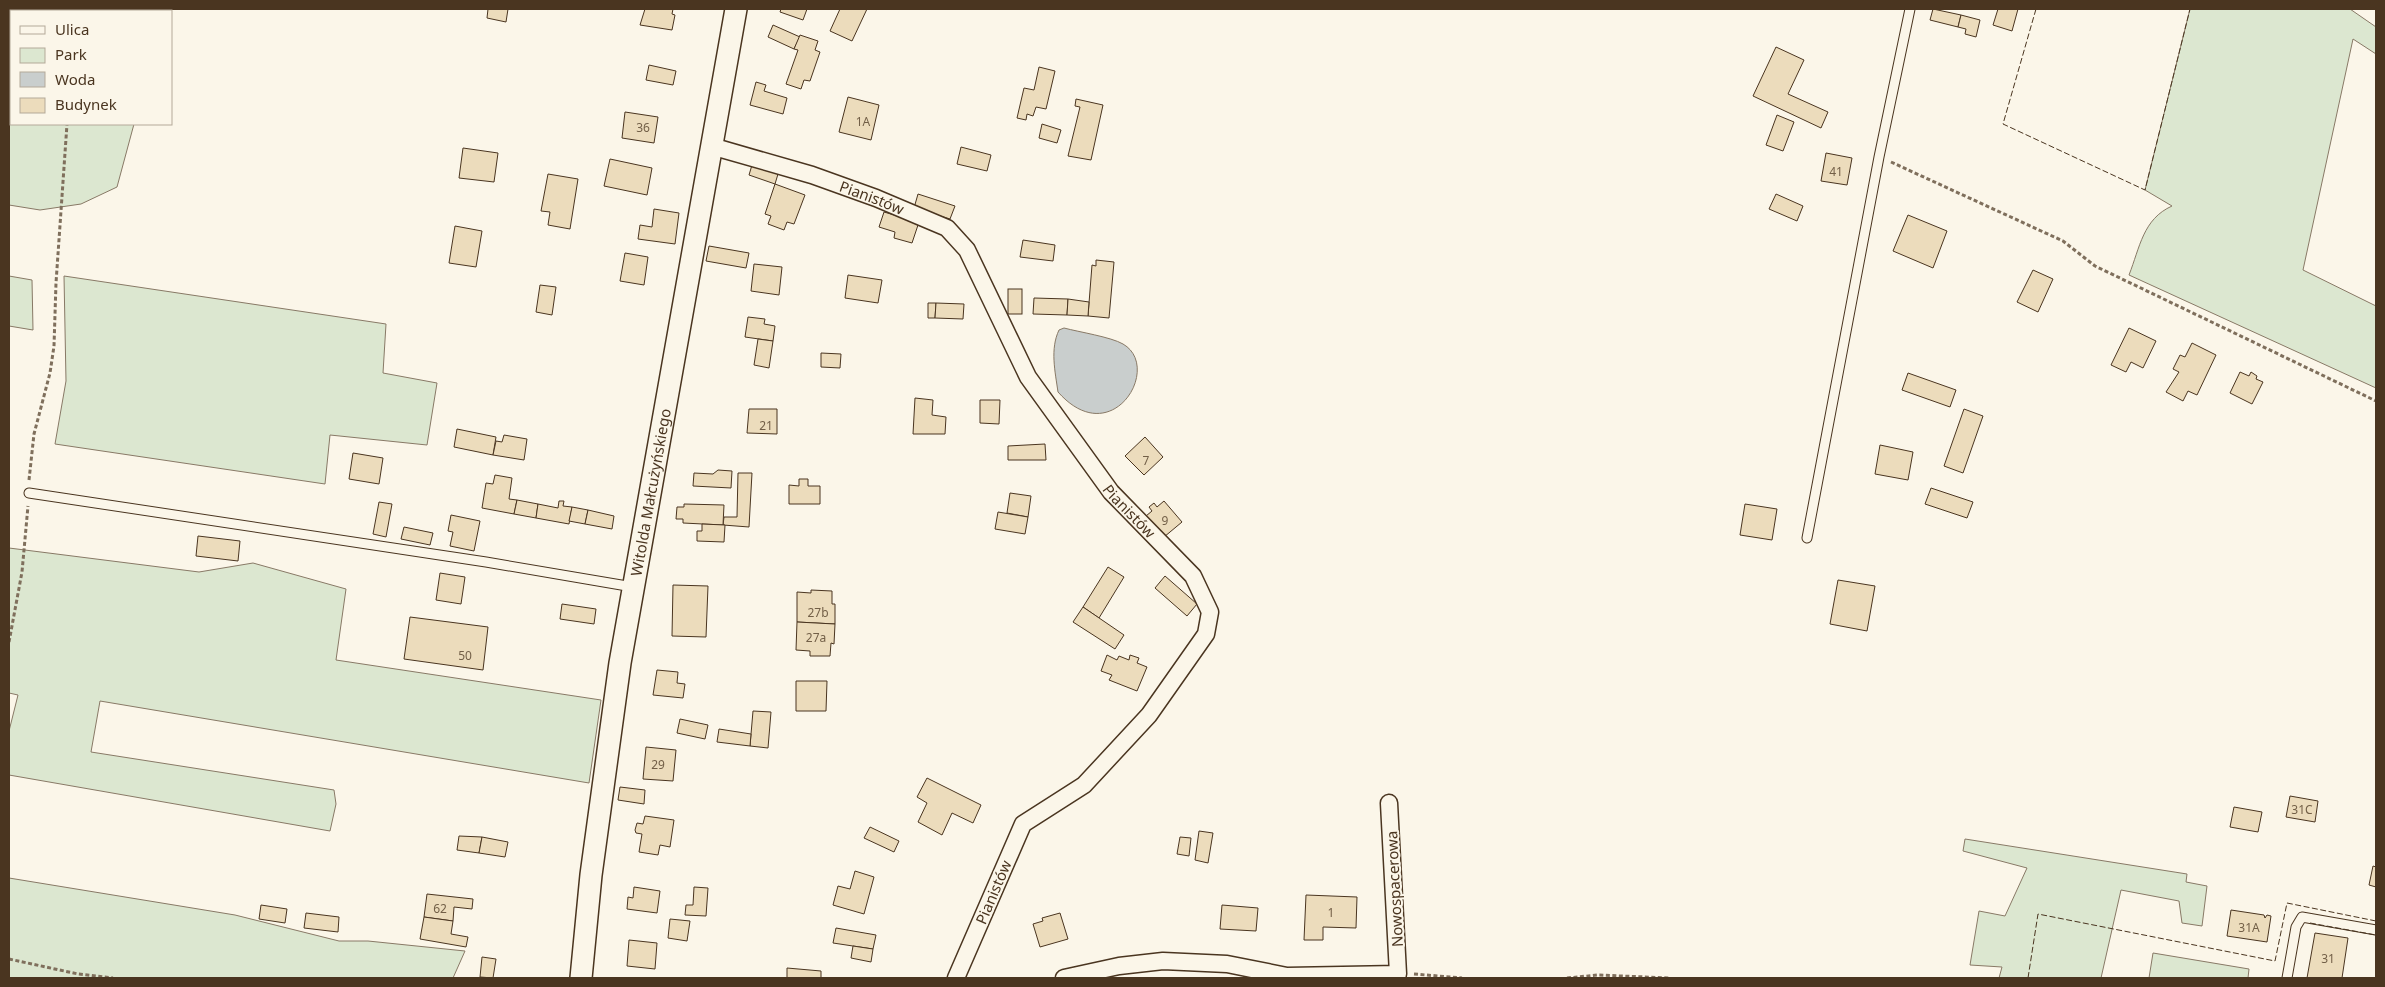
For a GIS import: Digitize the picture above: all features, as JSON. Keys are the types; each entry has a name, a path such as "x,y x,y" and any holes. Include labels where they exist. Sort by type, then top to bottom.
{"street":[{"name":"Witolda Małcużyńskiego","path":"581,978 591,875 608,740 633,587 736,9"},
{"name":"Pianistów","path":"711,146 812,175 894,204 947,228 967,250 1028,377 1111,492 1193,576 1210,612 1206,634 1149,715 1084,786 1023,824 956,978"},
{"name":"Nowospacerowa","path":"1389,803 1398,974"},
{"path":"1064,978 1119,966 1163,961 1227,964 1287,976 1398,974"}],"lane":[{"path":"1807,538 1879,157 1910,9"},
{"path":"29,493 486,562 633,587"},
{"path":"2287,978 2296,927 2302,917 2376,930"}],"path":[{"path":"9,642 22,572 29,493 29,465 34,434 50,373 54,346 56,283 68,125"},
{"path":"1879,157 2063,241 2095,266 2376,401"},
{"path":"9,960 78,974 113,978"},
{"path":"1398,974 1462,978"},
{"path":"1567,978 1598,974 1669,978"}],"green space":[{"path":"2190,9 2350,9 2376,27 2376,54 2353,39 2303,270 2376,306 2376,388 2129,275 2140,244 2149,226 2155,218 2172,206 2145,190"},
{"path":"9,105 10,125 134,125 117,187 81,204 40,210 9,205"},
{"path":"9,276 32,280 33,330 9,326"},
{"path":"64,276 386,324 383,373 437,383 427,445 330,435 325,484 55,444 66,381"},
{"path":"9,548 199,572 253,563 346,589 336,660 601,700 589,783 100,701 91,752 334,790 336,804 330,831 9,775 9,731 18,695 9,693"},
{"path":"1965,839 2187,874 2186,882 2207,886 2202,926 2182,923 2179,901 2121,890 2101,978 1999,978 2002,967 1970,965 1979,911 2005,916 2027,868 1963,851"},
{"path":"9,878 235,915 339,941 368,941 465,951 453,978 9,978"},
{"path":"2153,953 2249,969 2248,978 2149,978"}],"water":[{"path":"1064,328 1118,341 1134,355 1137,370 1134,385 1126,399 1113,410 1097,413 1078,408 1058,392 1054,352 1056,337 1059,330"}],"building":[{"path":"488,9 508,9 506,22 487,18"},
{"path":"645,9 673,9 672,14 675,15 672,30 640,25"},
{"path":"781,9 807,9 803,20 780,12"},
{"path":"840,9 867,9 852,41 830,31"},
{"path":"1933,9 1961,15 1958,27 1930,20"},
{"path":"1998,9 2018,9 2012,31 1993,25"},
{"path":"1961,15 1980,20 1976,37 1965,34 1966,29 1958,27"},
{"path":"773,25 800,37 794,49 768,37"},
{"path":"800,35 818,41 815,50 820,52 810,81 804,80 801,89 786,84 798,50 794,49"},
{"path":"1776,47 1804,60 1788,94 1828,112 1821,128 1753,96"},
{"path":"649,65 676,71 673,85 646,80"},
{"path":"1039,67 1055,71 1046,109 1036,107 1033,116 1027,114 1026,120 1017,118 1024,88 1034,90"},
{"path":"756,82 766,85 764,91 787,98 783,114 750,105"},
{"path":"848,97 879,105 871,140 839,132"},
{"path":"1076,99 1103,105 1091,160 1068,156 1080,107 1075,106"},
{"path":"625,112 658,117 654,143 622,138"},
{"path":"1777,115 1794,122 1783,151 1766,145"},
{"path":"1042,124 1061,130 1057,143 1039,138"},
{"path":"961,147 991,155 987,171 957,164"},
{"path":"463,148 498,153 494,182 459,178"},
{"path":"1826,153 1852,158 1847,185 1821,181"},
{"path":"610,159 652,168 647,195 604,186"},
{"path":"752,165 778,174 775,184 749,175"},
{"path":"548,174 578,179 570,229 548,225 550,212 541,211"},
{"path":"775,184 805,195 794,224 787,222 784,230 768,224 771,216 765,214"},
{"path":"918,194 955,206 950,219 914,208"},
{"path":"1776,194 1803,206 1797,221 1769,209"},
{"path":"654,209 679,213 675,244 638,239 640,225 652,227"},
{"path":"884,212 919,222 912,243 894,238 895,232 879,227"},
{"path":"1908,215 1947,231 1933,268 1893,251"},
{"path":"455,226 482,231 476,267 449,263"},
{"path":"1023,240 1055,245 1053,261 1020,257"},
{"path":"709,246 749,253 746,268 706,261"},
{"path":"625,253 648,257 644,285 620,281"},
{"path":"1096,260 1114,262 1109,318 1088,316 1092,265 1096,266"},
{"path":"754,264 782,267 779,295 751,291"},
{"path":"2033,270 2053,279 2038,312 2017,302"},
{"path":"848,275 882,280 878,303 845,298"},
{"path":"540,285 556,287 552,315 536,312"},
{"path":"1008,289 1022,289 1022,314 1008,314"},
{"path":"1034,298 1068,299 1067,315 1033,314"},
{"path":"1068,299 1089,302 1088,316 1067,315"},
{"path":"928,303 936,303 935,318 928,318"},
{"path":"936,303 964,304 963,319 935,318"},
{"path":"748,317 765,319 764,324 775,326 773,341 745,337"},
{"path":"2129,328 2156,341 2143,368 2131,362 2126,372 2111,365"},
{"path":"758,339 773,341 769,368 754,365"},
{"path":"2192,343 2216,355 2197,395 2188,391 2183,401 2166,392 2179,372 2173,369 2180,355 2185,357"},
{"path":"821,353 841,354 840,368 821,367"},
{"path":"2240,372 2249,376 2251,372 2257,376 2256,379 2263,382 2252,404 2230,393"},
{"path":"1908,373 1956,390 1950,407 1902,390"},
{"path":"915,398 933,400 932,415 946,417 945,434 913,434"},
{"path":"980,400 1000,400 999,424 980,423"},
{"path":"749,409 777,409 777,434 747,433"},
{"path":"1964,409 1983,416 1963,473 1944,466"},
{"path":"457,429 496,437 493,455 454,447"},
{"path":"504,435 527,439 524,460 493,455 496,441 502,442"},
{"path":"1145,437 1163,457 1144,475 1125,456"},
{"path":"1045,444 1046,460 1008,460 1008,446"},
{"path":"1880,445 1913,452 1908,480 1875,474"},
{"path":"353,453 383,458 379,484 349,479"},
{"path":"718,470 732,471 731,488 693,486 694,473 713,474"},
{"path":"738,473 752,473 749,527 723,525 724,517 737,517"},
{"path":"495,475 512,478 509,499 517,500 514,514 482,508 486,483 493,484"},
{"path":"799,479 808,479 808,486 820,486 820,504 789,504 789,485 799,486"},
{"path":"1931,488 1973,502 1967,518 1925,504"},
{"path":"1010,493 1031,496 1028,517 1007,513"},
{"path":"517,500 538,504 536,518 514,514"},
{"path":"559,501 564,501 563,506 572,507 569,524 536,518 538,504 558,508"},
{"path":"1164,501 1182,522 1164,537 1146,516 1152,511 1149,507 1154,503 1157,507"},
{"path":"379,502 392,504 386,537 373,534"},
{"path":"684,504 724,505 723,525 683,523 683,519 676,519 677,507 684,507"},
{"path":"1745,504 1777,509 1772,540 1740,535"},
{"path":"572,507 588,510 585,524 569,521"},
{"path":"588,510 614,516 612,529 585,524"},
{"path":"998,512 1028,517 1025,534 995,529"},
{"path":"451,515 480,521 474,551 450,546 453,532 448,531"},
{"path":"702,524 725,525 724,542 697,541 697,531 702,531"},
{"path":"404,527 433,533 430,545 401,539"},
{"path":"198,536 240,541 238,561 196,556"},
{"path":"1108,567 1124,577 1099,618 1083,607"},
{"path":"440,573 465,577 461,604 436,600"},
{"path":"1165,576 1197,604 1187,616 1155,588"},
{"path":"1838,580 1875,586 1867,631 1830,624"},
{"path":"673,585 708,586 706,637 672,636"},
{"path":"811,590 832,591 832,604 835,604 835,624 797,622 797,592 811,593"},
{"path":"562,604 596,609 594,624 560,619"},
{"path":"1083,607 1124,635 1115,649 1073,622"},
{"path":"410,617 488,627 483,670 404,659"},
{"path":"797,622 835,624 834,644 831,643 830,656 810,656 810,651 796,650"},
{"path":"1107,655 1117,660 1119,656 1129,660 1130,655 1139,658 1137,663 1147,667 1137,691 1109,680 1112,675 1101,671"},
{"path":"657,670 678,672 677,683 685,684 683,698 653,695"},
{"path":"796,681 827,681 826,711 796,711"},
{"path":"753,711 771,712 768,748 750,746"},
{"path":"680,719 708,725 705,739 677,733"},
{"path":"719,729 751,734 750,746 717,742"},
{"path":"646,747 676,750 673,781 643,779"},
{"path":"927,778 981,805 973,823 952,813 942,835 918,822 927,803 917,797"},
{"path":"620,787 645,790 644,804 618,800"},
{"path":"2290,796 2318,801 2315,822 2286,817"},
{"path":"2234,807 2262,812 2258,832 2230,827"},
{"path":"645,816 674,820 670,847 660,845 658,855 639,852 642,834 636,833 635,830 637,823 643,824"},
{"path":"870,827 899,841 894,852 864,838"},
{"path":"1199,831 1213,833 1208,863 1195,860"},
{"path":"459,836 482,837 479,853 457,850"},
{"path":"482,837 508,842 505,857 479,853"},
{"path":"1180,837 1191,838 1189,856 1177,854"},
{"path":"2373,866 2376,867 2376,887 2369,885"},
{"path":"855,871 874,877 864,914 833,905 838,886 850,889"},
{"path":"634,887 660,891 657,913 627,909 628,897 633,898"},
{"path":"694,887 708,888 706,916 685,915 686,905 693,905"},
{"path":"427,894 473,899 472,909 454,907 453,921 424,917"},
{"path":"1306,895 1357,897 1356,928 1323,927 1323,940 1304,940"},
{"path":"261,905 287,909 285,923 259,919"},
{"path":"1222,905 1258,908 1256,931 1220,929"},
{"path":"2231,910 2264,915 2265,918 2267,915 2271,916 2267,942 2227,936"},
{"path":"306,913 339,917 338,932 304,928"},
{"path":"1060,913 1068,939 1040,947 1033,924 1043,921 1042,918"},
{"path":"424,917 453,921 451,934 468,937 466,947 420,939"},
{"path":"670,919 690,921 687,941 668,938"},
{"path":"836,928 876,935 873,949 833,943"},
{"path":"2315,933 2348,938 2342,978 2307,978"},
{"path":"629,940 657,943 655,969 627,966"},
{"path":"853,946 873,949 871,962 851,958"},
{"path":"482,957 496,959 493,978 480,977"},
{"path":"787,968 821,971 821,978 787,978"}],"fence":[{"path":"2036,9 2003,124 2145,190 2190,9"},
{"path":"2028,978 2038,914 2275,961 2287,903 2376,921"},
{"path":"2310,923 2376,935"}]}
